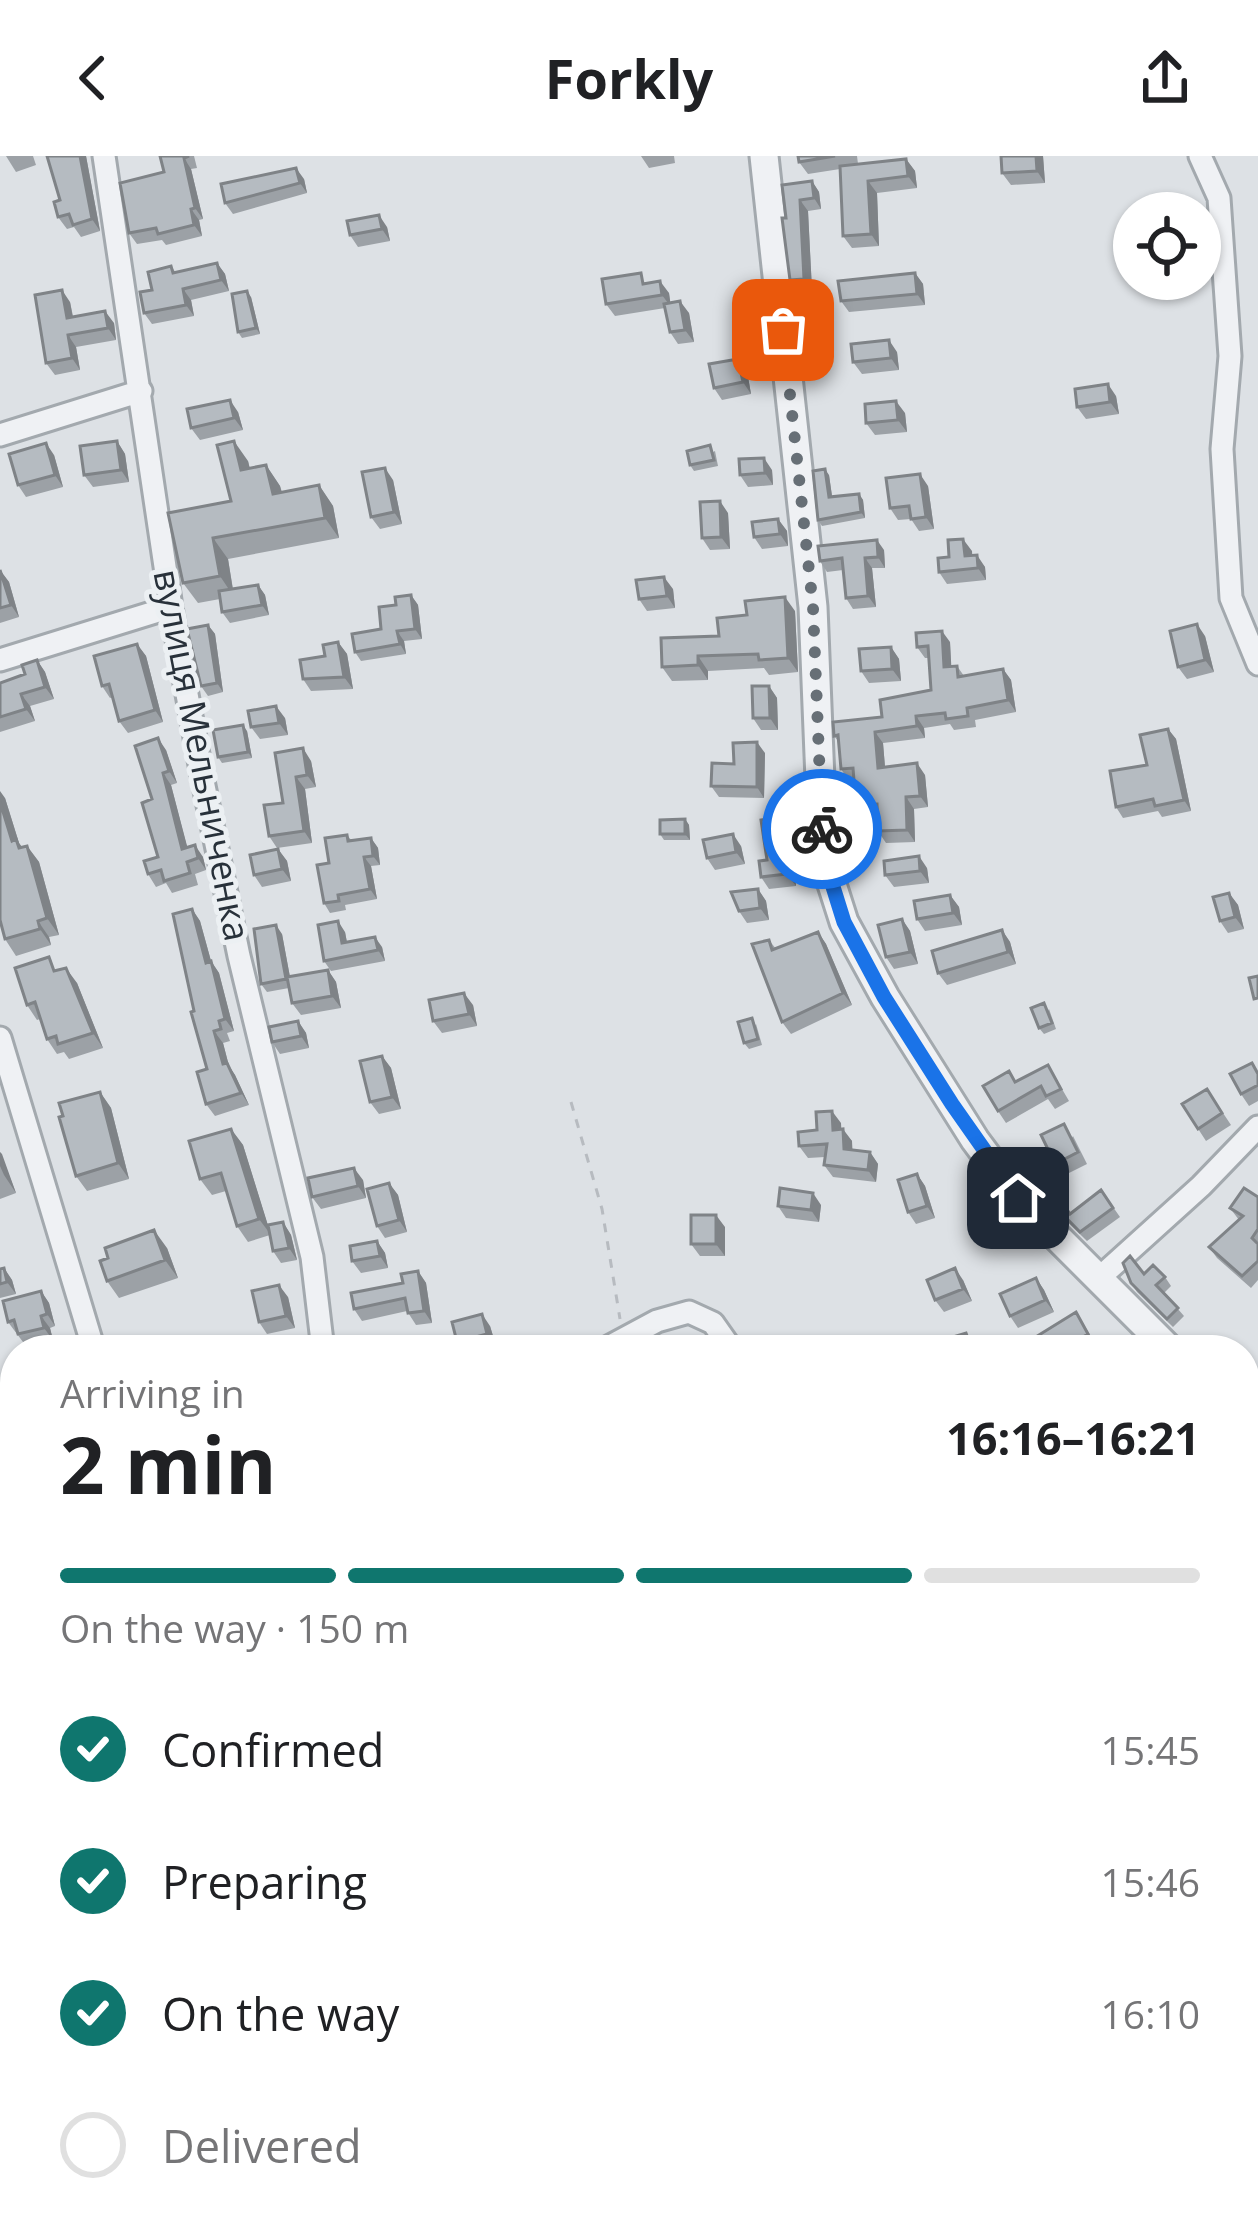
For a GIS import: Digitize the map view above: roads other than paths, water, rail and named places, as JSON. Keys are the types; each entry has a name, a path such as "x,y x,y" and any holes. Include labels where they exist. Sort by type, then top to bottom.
{"street":[{"name":"вулиця Мельниченка","path":"104,156 172,607 239,956 316,1277 322,1335"},
{"path":"764,156 805,518 822,829 844,922 884,997 975,1140 1018,1198 1155,1335"},
{"path":"1200,156 1219,199 1221,221 1230,356 1222,448 1231,598 1258,664"},
{"path":"0,435 141,391"},
{"path":"0,660 172,607"},
{"path":"0,1038 89,1335"},
{"path":"1098,1279 1201,1186 1258,1126"},
{"path":"631,1335 676,1313 689,1312 713,1323 721,1335"}]}
